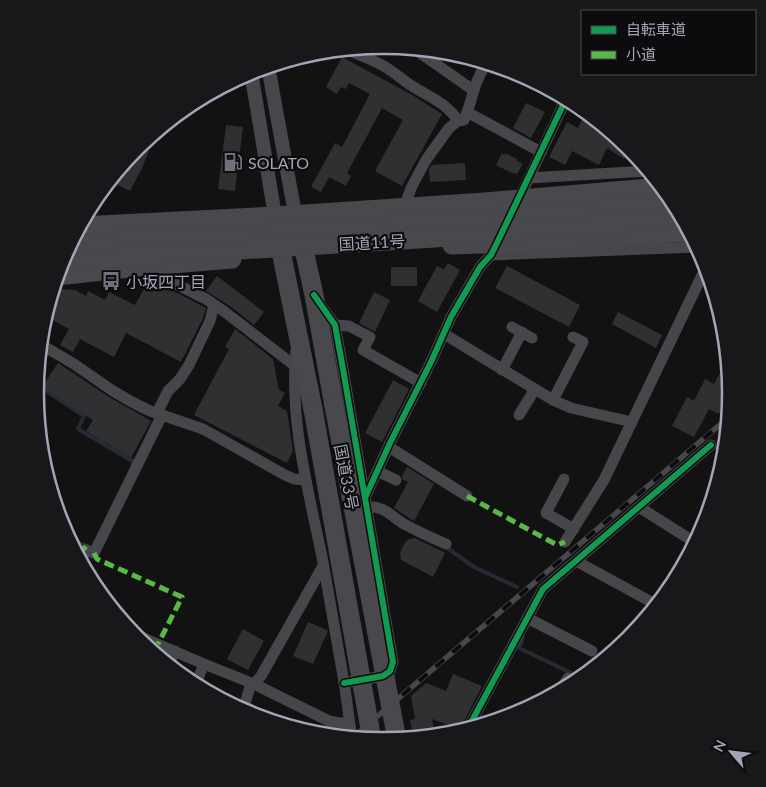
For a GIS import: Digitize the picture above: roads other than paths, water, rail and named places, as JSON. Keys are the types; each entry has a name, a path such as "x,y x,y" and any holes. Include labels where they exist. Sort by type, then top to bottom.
{"highway":[{"path":"88,226 276,216 485,202 652,188"},
{"name":"国道11号","path":"79,244 331,230 664,204"},
{"name":"国道33号","path":"295,214 314,295 397,732"},
{"name":"国道33号","path":"276,216 298,333 304,410 370,732"},
{"name":"国道11号","path":"72,260 434,238 674,219"},
{"path":"66,275 305,253 424,246 497,246 681,233"}],"street":[{"path":"361,55 387,68 411,86 444,105 458,121"},
{"path":"426,57 473,90"},
{"path":"404,207 412,186 426,160 449,128 458,121 464,120 473,90 482,69"},
{"path":"269,74 295,214"},
{"path":"252,80 276,216"},
{"path":"365,502 388,446 421,383 451,317 480,267 497,246 525,198 529,178 563,106"},
{"path":"467,112 541,152"},
{"path":"529,178 639,172"},
{"path":"485,202 497,246"},
{"path":"497,246 689,247"},
{"path":"148,266 156,274 206,299 226,312 294,366"},
{"path":"565,542 604,480 701,277"},
{"path":"314,295 334,325 344,369 393,662 390,671 383,676 344,683"},
{"path":"84,554 86,550 94,553 160,414 168,391 180,379 189,365 207,326 214,305"},
{"path":"334,325 349,326 370,337 363,350 421,383"},
{"path":"502,370 522,332"},
{"path":"298,333 294,366 304,410 305,480 323,566 351,731"},
{"path":"444,334 553,400 570,408 632,422"},
{"path":"553,400 583,342 573,337"},
{"path":"47,348 79,367 122,397 141,407 203,429 285,475 294,479 305,480"},
{"path":"519,415 535,389"},
{"path":"472,721 543,589 711,445"},
{"path":"388,446 467,496"},
{"path":"377,471 396,480"},
{"path":"564,479 546,513 574,529"},
{"path":"365,502 389,512 403,523 446,544"},
{"path":"639,507 689,539"},
{"path":"576,561 651,602"},
{"path":"246,704 252,683 261,676 323,566"},
{"path":"527,618 589,645"},
{"path":"151,641 252,683 329,721 349,723"},
{"path":"171,659 175,651"},
{"path":"198,678 204,664"}],"waterway":[{"path":"44,389 84,416 78,429 134,462 133,464"},
{"path":"78,542 87,546"},
{"path":"446,547 474,567 517,587"},
{"path":"523,638 519,648 574,674"}],"railway":[{"path":"359,732 721,424"}],"place":[{"name":"SOLATO","path":"233,162"},
{"name":"小坂四丁目","path":"111,281"}]}
